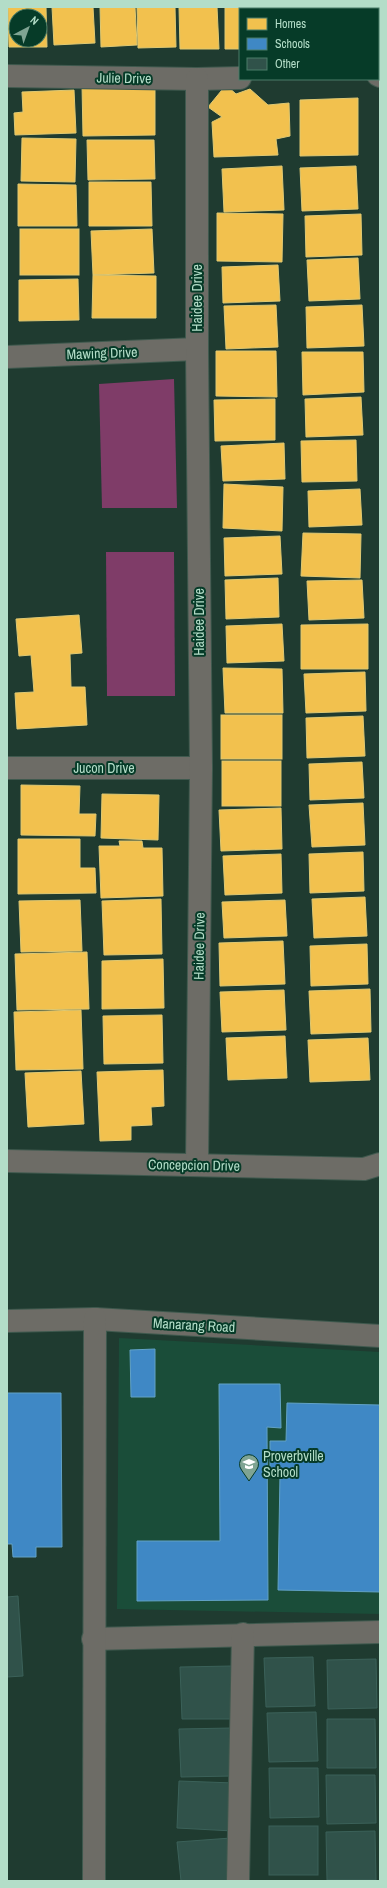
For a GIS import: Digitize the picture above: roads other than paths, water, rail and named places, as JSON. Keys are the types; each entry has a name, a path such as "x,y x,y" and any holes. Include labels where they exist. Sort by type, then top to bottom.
{"street":[{"name":"Julie Drive","path":"7,76 197,79 239,78"},
{"name":"Haidee Drive","path":"197,79 197,349 201,768 197,1165"},
{"name":"Mawing Drive","path":"7,357 197,349"},
{"name":"Jucon Drive","path":"7,768 201,768"},
{"name":"Concepcion Drive","path":"7,1161 364,1169 380,1164"},
{"name":"Manarang Road","path":"7,1321 95,1319 380,1336"},
{"path":"94,1881 93,1639 95,1319"},
{"path":"93,1639 243,1634 380,1632"},
{"path":"238,1881 243,1634"}],"place":[{"name":"Proverbville School","path":"249,1481"}]}
